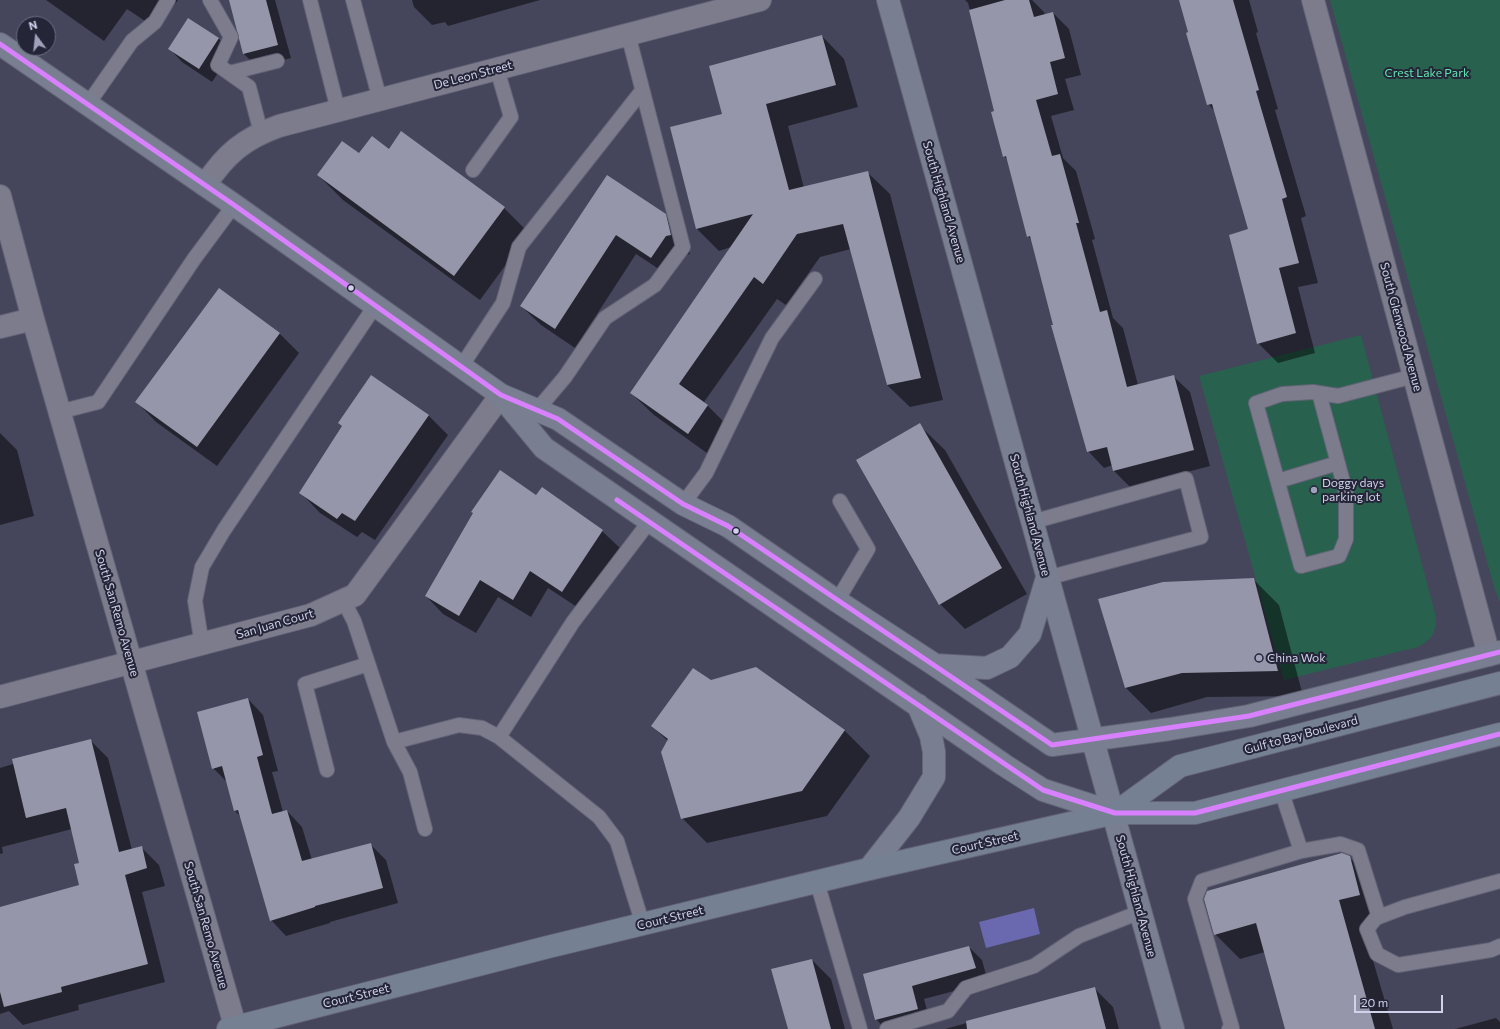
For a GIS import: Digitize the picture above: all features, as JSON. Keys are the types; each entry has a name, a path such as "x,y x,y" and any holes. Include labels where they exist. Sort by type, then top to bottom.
{"main road":[{"name":"Gulf to Bay Boulevard","path":"1114,814 1180,766 1500,683"},
{"path":"1114,814 1195,813 1500,734"},
{"name":"Court Street","path":"233,1028 869,869 1114,814"}],"street":[{"name":"De Leon Street","path":"205,185 219,165 235,148 261,133 338,110 760,0"},
{"name":"South Highland Avenue","path":"888,0 1047,578 1094,739 1173,1029"},
{"name":"South Glenwood Avenue","path":"1313,0 1414,376 1495,653"},
{"path":"0,44 234,205 501,396 544,448 649,522 1043,790 1114,814"},
{"name":"South San Remo Avenue","path":"0,196 32,319 131,663 233,1028"},
{"path":"0,327 32,319"},
{"path":"501,396 558,418 683,504 728,526 1052,745 1249,716 1495,653"},
{"name":"San Juan Court","path":"0,697 311,615 355,595 501,396"},
{"path":"935,665 987,668 1010,657 1030,634 1047,578"},
{"path":"869,869 910,818 934,777 934,752 930,736 918,706"}],"lane":[{"path":"88,104 132,41 155,22 168,0"},
{"path":"210,0 231,37 218,65 249,87 261,133"},
{"path":"310,0 338,110"},
{"path":"353,0 380,100"},
{"path":"537,410 565,377 605,318 655,285 683,247 641,92 628,34"},
{"path":"229,73 277,61"},
{"path":"473,170 511,117 497,69"},
{"path":"461,367 503,303 519,247 641,92"},
{"path":"59,412 98,402 194,258 234,205"},
{"path":"683,504 706,473 772,338 814,279"},
{"path":"202,644 195,601 202,567 224,530 375,306"},
{"path":"1319,393 1346,493 1346,539 1340,556 1301,566 1256,402 1282,394 1319,393 1338,396 1414,376"},
{"path":"1278,481 1338,463"},
{"path":"1032,522 1186,480 1201,538 1047,578"},
{"path":"837,601 868,549 840,502"},
{"path":"499,737 573,622 649,522"},
{"path":"343,600 354,621 394,742 410,772 426,829"},
{"path":"327,770 305,684 368,664"},
{"path":"394,742 459,724 482,728 499,737 599,817 617,842 642,925"},
{"path":"1282,790 1300,851"},
{"path":"1229,1029 1232,1028 1195,899 1202,881 1300,851 1341,844 1358,850 1379,917"},
{"path":"1500,881 1405,906 1376,918 1367,929 1377,954 1398,965 1490,950 1500,946"},
{"path":"817,882 860,1029"},
{"path":"887,1029 948,1011 966,988 1034,966 1079,936 1140,912"}],"green space":[{"name":"Crest Lake Park","path":"1330,0 1500,0 1500,602 1495,590"},
{"path":"1361,335 1436,617 1435,627 1430,638 1418,647 1284,680 1199,376"}],"shaded area":[{"path":"1034,908 1040,934 986,948 979,922"}],"building":[{"path":"229,0 266,0 278,45 243,54"},
{"path":"1005,0 1029,0 1034,17 1053,12 1065,58 1050,62 1058,94 1036,100 1052,156 1060,154 1079,223 1076,223 1100,312 1107,310 1127,387 1174,375 1194,450 1113,471 1107,447 1087,452 1051,325 1053,325 1030,236 1027,237 1006,156 1003,157 991,112 994,111 969,10"},
{"path":"1179,0 1233,0 1259,90 1256,91 1287,197 1282,199 1299,263 1279,268 1296,333 1257,344 1229,235 1248,229 1212,104 1207,105 1186,33 1188,32"},
{"path":"188,18 219,38 199,69 168,49"},
{"path":"822,35 836,85 766,104 789,190 868,171 921,378 887,385 843,224 797,234 763,284 754,277 679,384 708,405 688,434 630,393 753,214 696,229 670,127 722,114 709,66"},
{"path":"401,131 505,207 454,276 317,175 342,141 359,153 372,136 389,149"},
{"path":"607,175 666,214 671,235 666,236 651,258 616,235 555,329 520,306"},
{"path":"219,288 280,333 197,447 135,402"},
{"path":"371,375 429,415 355,521 342,513 337,519 299,493 342,426 338,423"},
{"path":"920,423 1002,568 939,605 856,460"},
{"path":"500,470 536,495 542,487 603,530 562,592 530,571 513,600 480,580 459,616 425,596 473,513 471,512"},
{"path":"1254,578 1278,671 1182,673 1125,688 1098,599 1163,582"},
{"path":"756,667 845,730 802,791 681,819 661,752 668,739 651,726 693,668 711,680"},
{"path":"248,698 263,755 257,757 272,814 287,810 302,861 371,843 383,888 315,906 270,921 238,810 234,811 222,766 212,769 197,712"},
{"path":"91,739 119,852 142,846 147,868 125,875 148,964 61,987 62,992 4,1007 0,992 0,907 79,885 74,864 79,863 66,808 26,818 12,759"},
{"path":"1342,853 1350,856 1360,895 1339,900 1375,1029 1285,1029 1256,923 1214,935 1204,899 1207,891"},
{"path":"969,946 976,968 912,986 918,1009 875,1020 863,974"},
{"path":"812,959 831,1029 788,1029 771,969"},
{"path":"1095,987 1106,1029 967,1029 966,1021"}],"transit line":[{"path":"0,44 234,205 501,395 558,419 683,504 728,526 1052,745 1249,716 1500,652"},
{"path":"617,500 1043,790 1115,813 1195,813 1500,734"}],"place":[{"name":"Doggy days parking lot","path":"1314,490"},
{"name":"China Wok","path":"1259,658"}]}
